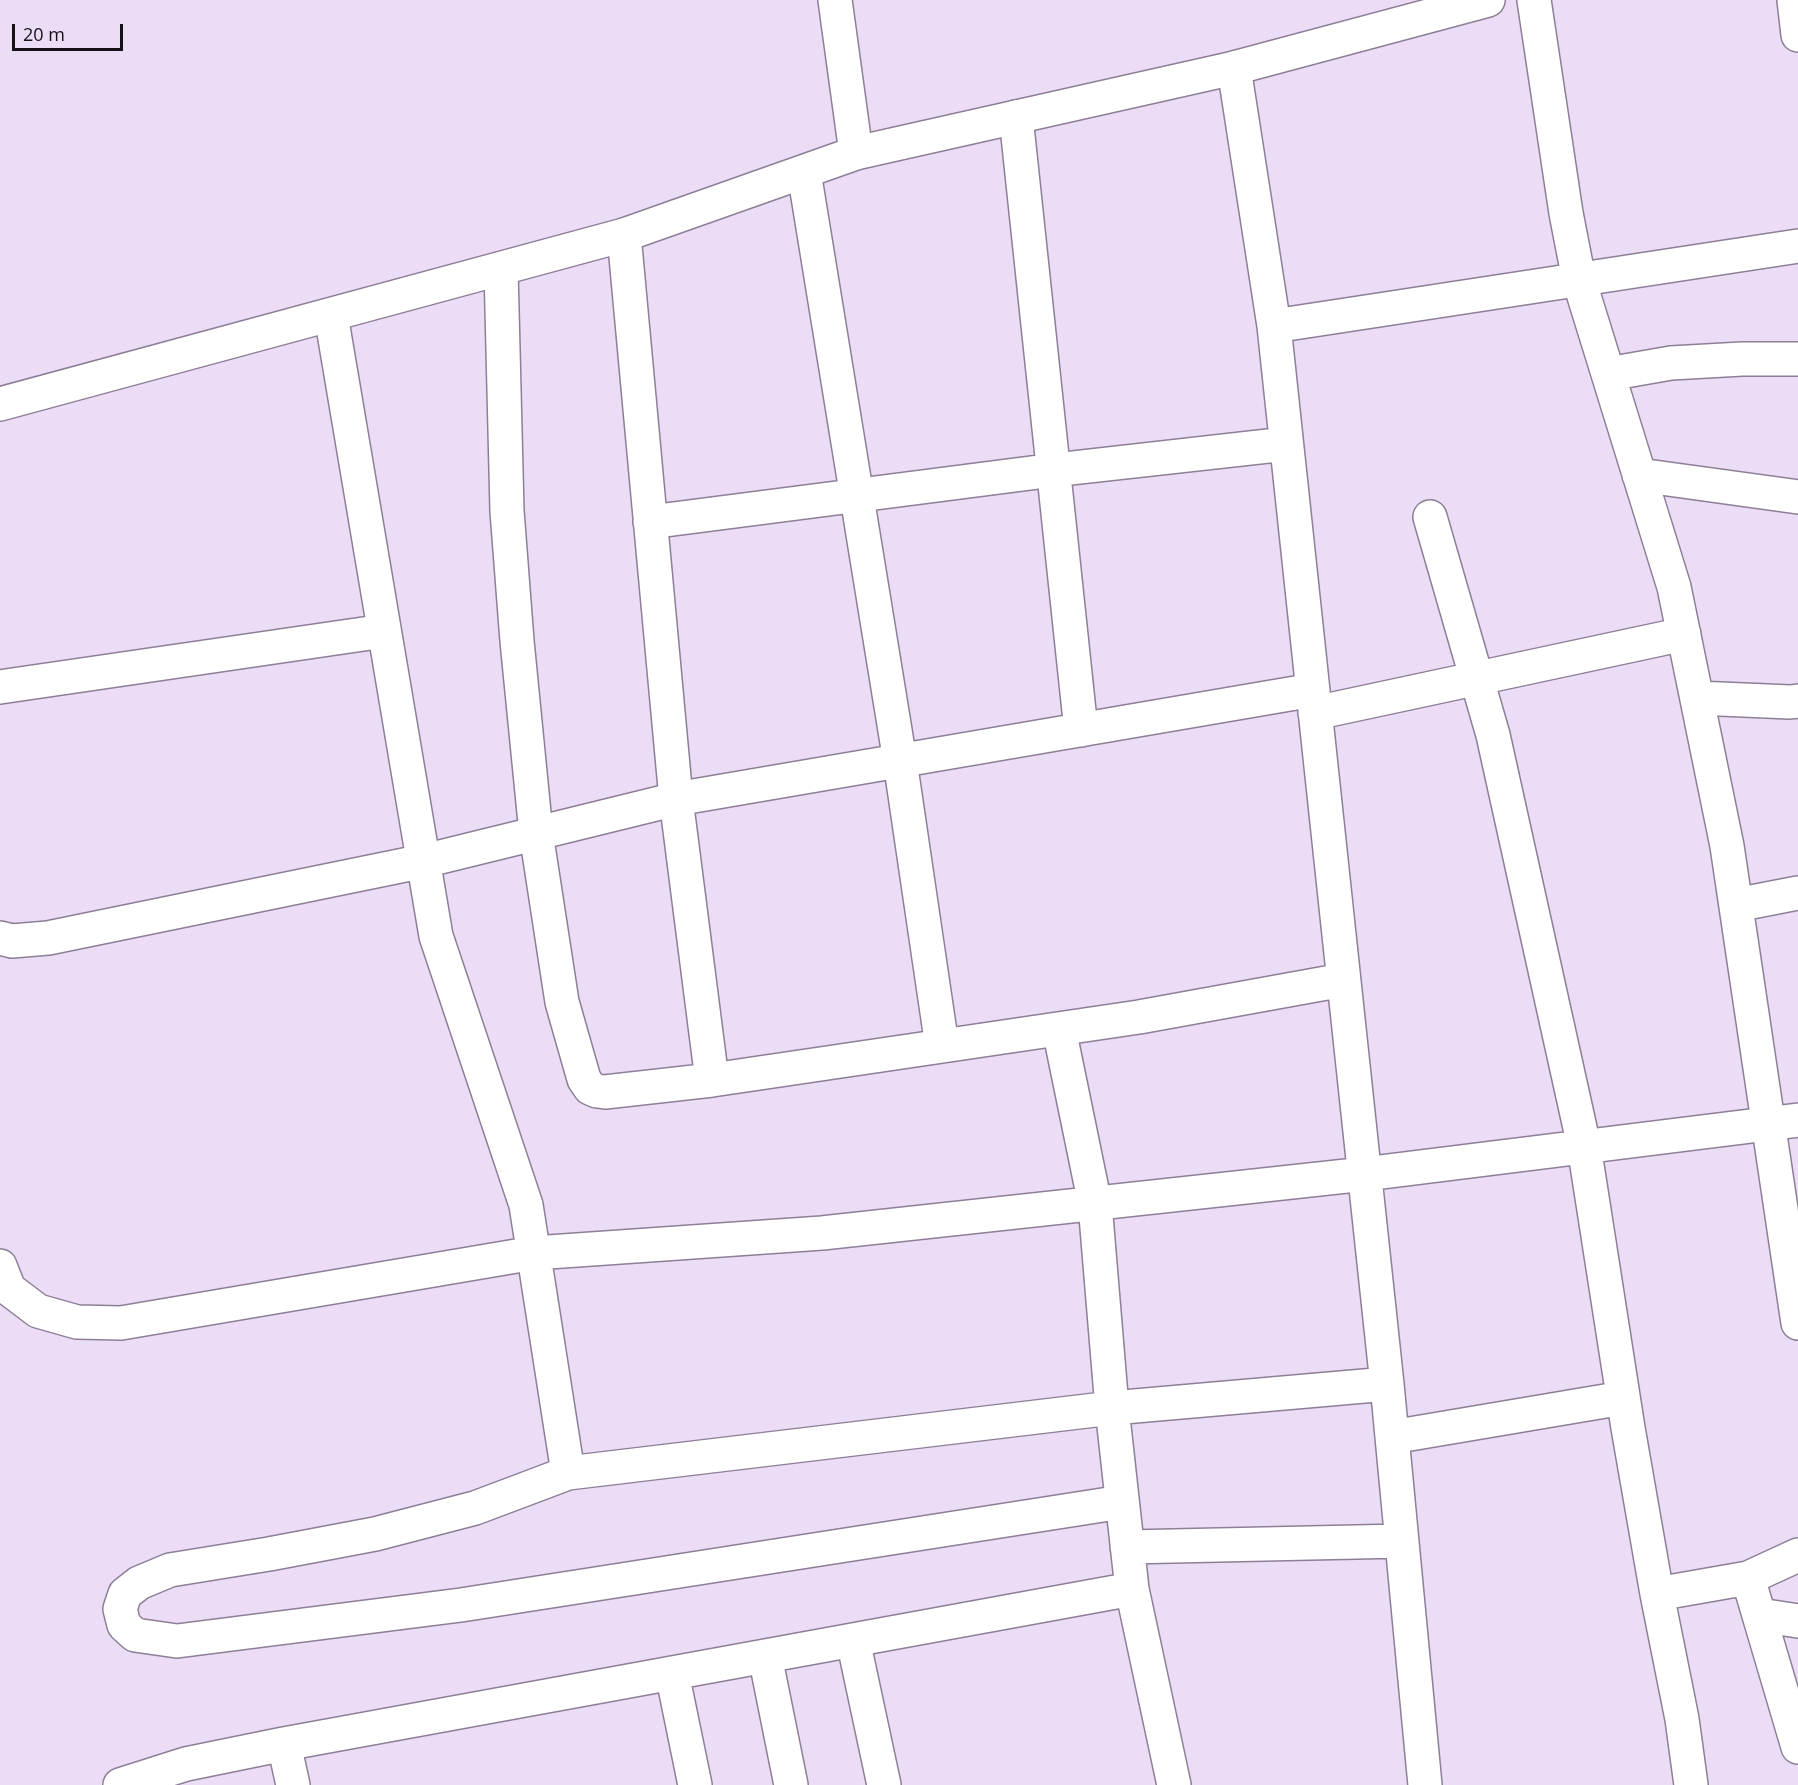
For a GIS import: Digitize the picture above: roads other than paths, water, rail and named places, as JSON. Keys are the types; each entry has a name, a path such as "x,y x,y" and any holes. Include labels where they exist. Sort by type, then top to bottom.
{"street":[{"path":"835,0 856,153"},
{"path":"1,401 624,236 856,153 1234,68 1488,0"},
{"path":"1534,0 1566,213 1579,280 1674,587 1727,846 1736,905 1784,1121 1798,1323"},
{"path":"1794,0 1798,35"},
{"path":"1234,68 1274,326 1387,1384 1425,1785"},
{"path":"1016,117 1081,730"},
{"path":"804,172 900,761 942,1046"},
{"path":"624,236 676,799 712,1080"},
{"path":"1274,326 1798,246"},
{"path":"501,269 507,511 536,833 562,1002 584,1079 590,1088 605,1092 712,1080 1139,1017 1343,980"},
{"path":"331,315 436,936 526,1205 568,1473"},
{"path":"1608,374 1671,363 1798,359"},
{"path":"650,522 857,494 1286,444"},
{"path":"1639,475 1798,496"},
{"path":"1430,517 1493,735 1584,1146 1623,1398 1657,1594 1682,1719 1691,1785"},
{"path":"0,687 384,631"},
{"path":"0,939 12,941 48,938 424,861 676,799 1081,730 1314,702 1476,678 1684,634"},
{"path":"1697,698 1798,701"},
{"path":"1736,905 1798,893"},
{"path":"1059,1029 1095,1204 1112,1408 1132,1589 1174,1785"},
{"path":"0,1266 9,1288 38,1311 77,1322 121,1323 534,1253 822,1233 1365,1174 1784,1121"},
{"path":"1122,1502 461,1605 177,1641 135,1635 124,1625 120,1609 125,1594 139,1583 171,1570 375,1534 475,1508 568,1473 1112,1408 1387,1384"},
{"path":"1392,1437 1623,1398"},
{"path":"1127,1547 1402,1541"},
{"path":"1657,1594 1748,1578 1798,1555"},
{"path":"1748,1578 1798,1747"},
{"path":"120,1785 188,1774 284,1743 1132,1589"},
{"path":"1759,1615 1798,1621"},
{"path":"853,1640 884,1785"},
{"path":"765,1656 791,1785"},
{"path":"672,1673 695,1785"},
{"path":"284,1743 294,1785"}]}
